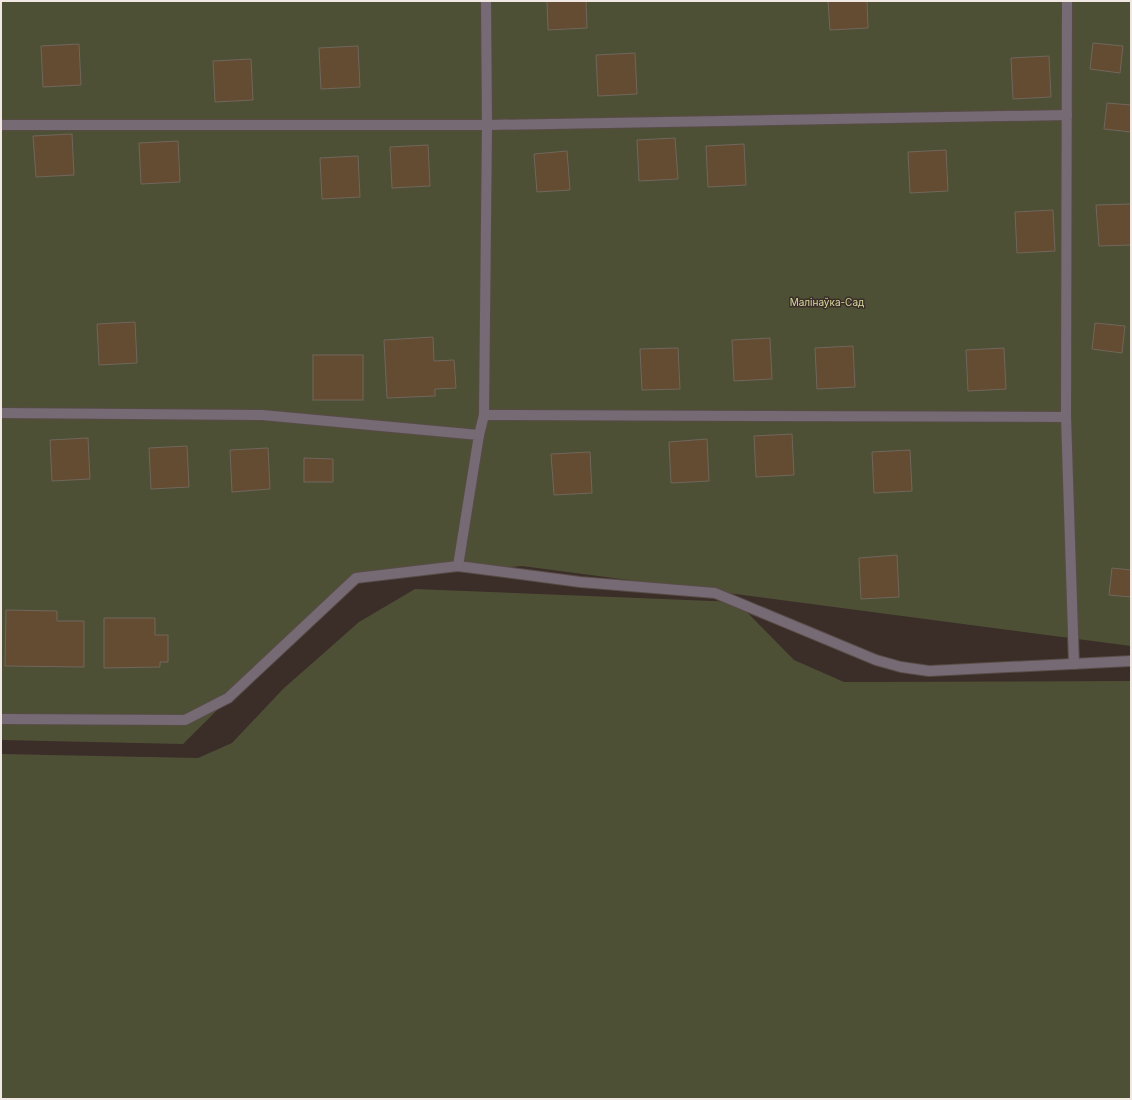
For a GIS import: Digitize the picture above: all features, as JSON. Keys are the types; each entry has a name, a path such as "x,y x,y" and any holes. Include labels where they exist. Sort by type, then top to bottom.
{"street":[{"path":"458,566 479,435 484,415 487,125 486,1"},
{"path":"1067,1 1066,417 1074,664"},
{"path":"1,125 487,125 1067,115"},
{"path":"1,413 262,415 479,435"},
{"path":"484,415 1066,417"},
{"path":"1,719 185,720 228,698 356,578 458,566 580,582 715,593 876,660 901,667 929,671 1131,661"}],"green space":[{"name":"Малінаўка-Сад","path":"1,1 1131,1 1131,646 522,566 348,580 183,744 1,740"},
{"path":"415,589 737,602 794,660 844,682 1131,681 1131,1099 1,1099 1,754 198,758 232,743 283,689 359,622"}],"building":[{"path":"547,1 586,1 587,28 548,30"},
{"path":"828,1 867,1 868,28 830,30"},
{"path":"1093,43 1123,46 1120,73 1090,69"},
{"path":"79,44 81,85 43,87 41,46"},
{"path":"358,46 360,87 321,89 319,48"},
{"path":"635,53 637,94 598,96 596,55"},
{"path":"1049,56 1051,97 1013,99 1011,58"},
{"path":"251,59 253,100 215,102 213,61"},
{"path":"1107,103 1131,105 1131,132 1104,129"},
{"path":"72,134 74,175 36,177 33,136"},
{"path":"675,138 678,179 639,181 637,140"},
{"path":"178,141 180,182 141,184 139,143"},
{"path":"744,144 746,185 708,187 706,146"},
{"path":"428,145 430,186 392,188 390,147"},
{"path":"946,150 948,191 910,193 908,152"},
{"path":"567,151 570,190 537,192 534,154"},
{"path":"358,156 360,197 322,199 320,158"},
{"path":"1131,204 1131,245 1099,246 1096,205"},
{"path":"1053,210 1055,251 1017,253 1015,212"},
{"path":"135,322 137,363 99,365 97,324"},
{"path":"1095,323 1125,326 1122,353 1092,349"},
{"path":"433,337 434,361 454,360 456,388 435,389 435,396 387,398 384,340"},
{"path":"770,338 772,379 734,381 732,340"},
{"path":"853,346 855,387 817,389 815,348"},
{"path":"678,348 680,389 642,390 640,349"},
{"path":"1004,348 1006,389 968,391 966,350"},
{"path":"313,355 363,355 363,400 313,400"},
{"path":"792,434 794,475 756,477 754,436"},
{"path":"88,438 90,479 52,481 50,440"},
{"path":"707,439 709,481 671,483 669,442"},
{"path":"187,446 189,487 151,489 149,448"},
{"path":"268,448 270,489 232,492 230,450"},
{"path":"910,450 912,491 874,493 872,452"},
{"path":"590,452 592,493 554,495 551,454"},
{"path":"304,458 333,459 333,482 304,482"},
{"path":"897,555 899,597 861,599 859,558"},
{"path":"1112,568 1131,570 1131,597 1109,595"},
{"path":"6,610 57,611 57,621 84,621 84,667 5,666"},
{"path":"104,618 155,618 155,635 168,635 168,662 160,662 160,667 104,668"}]}
